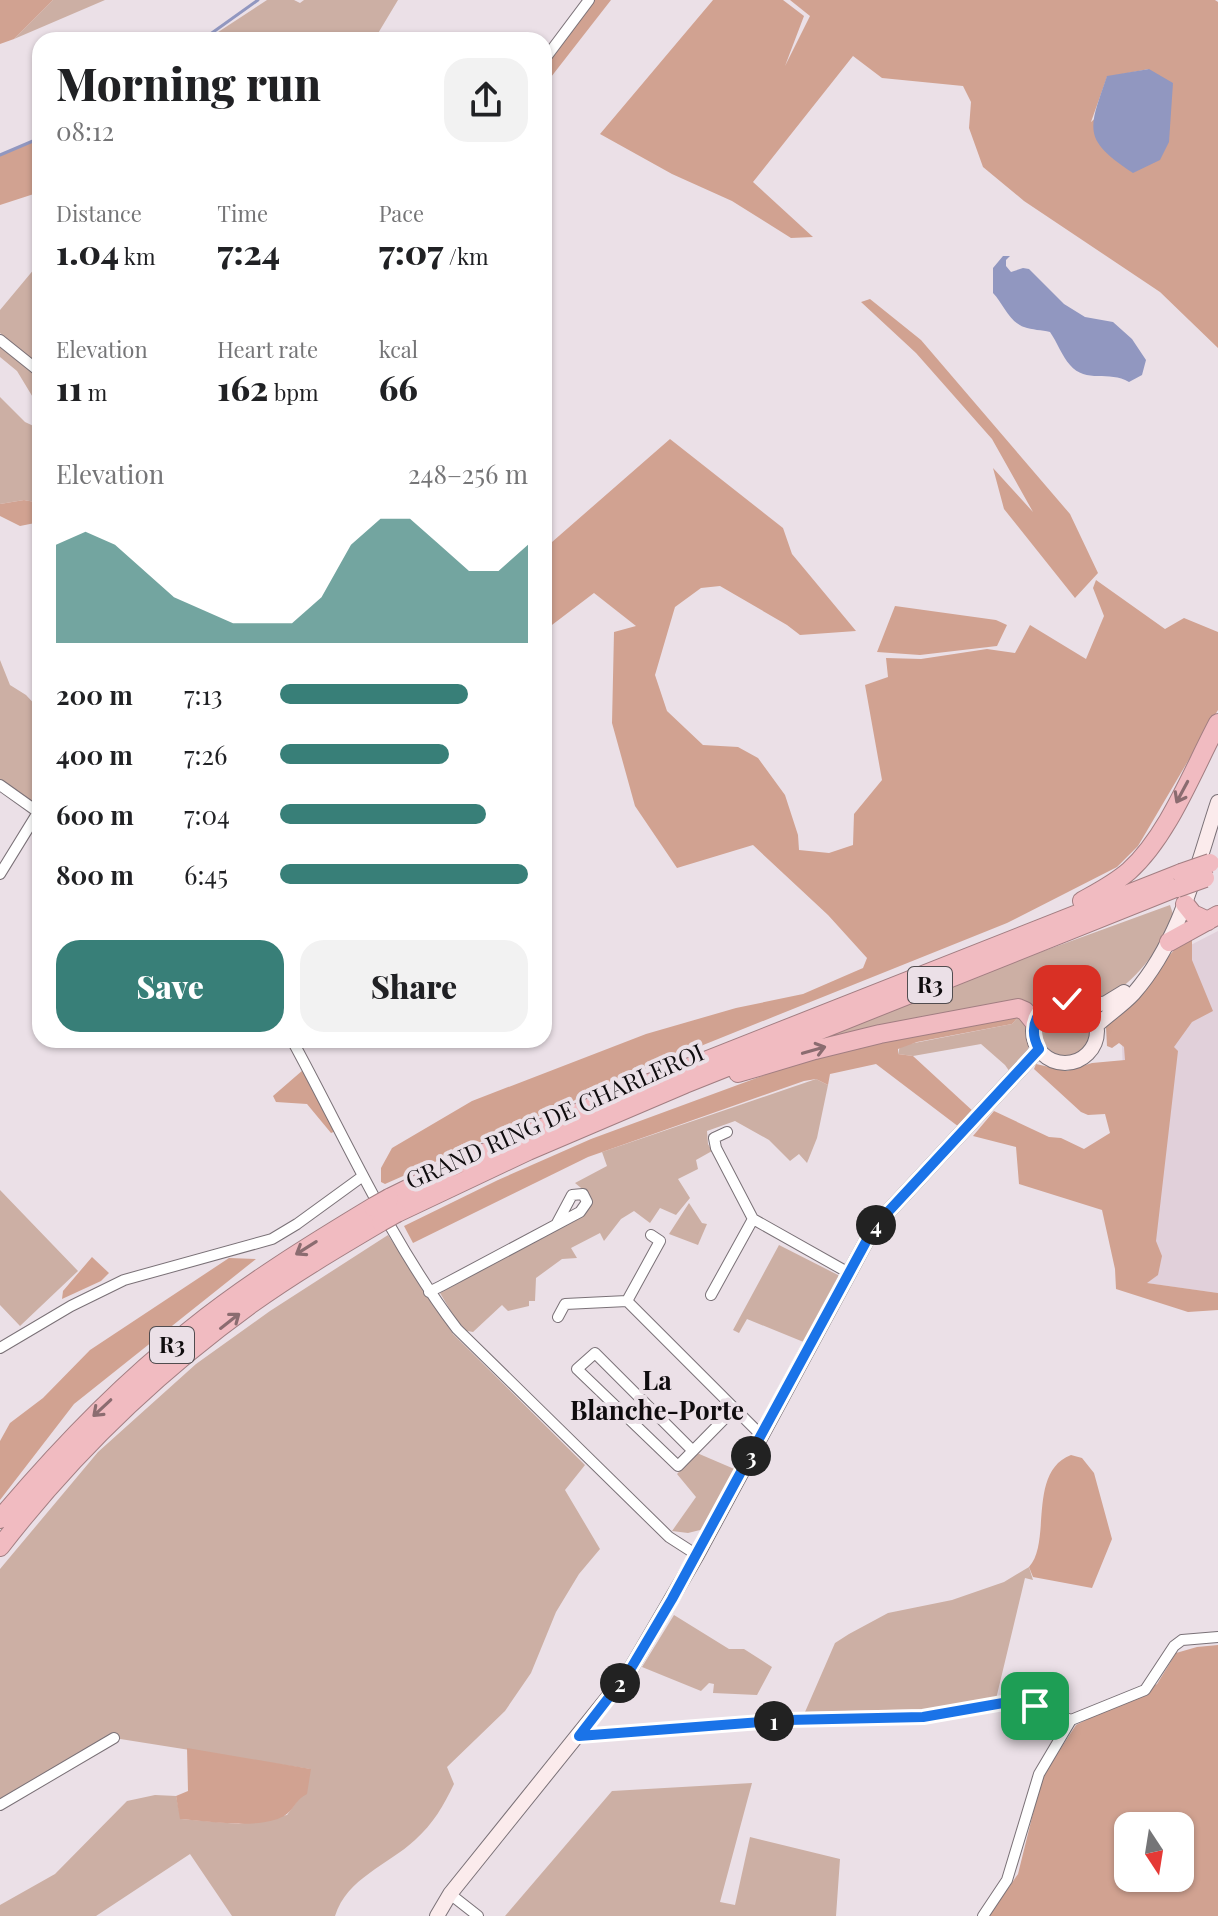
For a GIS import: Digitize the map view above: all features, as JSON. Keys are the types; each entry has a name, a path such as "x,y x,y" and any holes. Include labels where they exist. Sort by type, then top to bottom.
{"highway":[{"path":"1064,918 1080,901 1131,870 1147,851 1218,724"},
{"name":"GRAND RING DE CHARLEROI","path":"0,1519 92,1418 190,1330 296,1254 385,1210 685,1084 1181,888 1213,869"},
{"path":"1181,888 1193,914 1213,918"},
{"name":"GRAND RING DE CHARLEROI","path":"0,1547 59,1477 150,1386 251,1305 385,1210 458,1164 595,1105 1064,918 1181,888"},
{"path":"1169,942 1213,918"},
{"path":"685,1084 749,1071 841,1043 968,1016 1018,1008 1034,1022"}],"street":[{"path":"552,49 589,0"},
{"path":"0,340 32,366"},
{"path":"0,785 32,806"},
{"path":"1097,1025 1134,993 1169,942 1181,888 1218,802"},
{"path":"0,874 32,821"},
{"path":"1086,1007 1106,1003 1146,974"},
{"path":"1056,1000 1072,1000 1086,1007 1097,1025 1094,1045 1078,1060 1056,1062 1039,1049 1034,1038 1034,1022 1043,1008 1056,1000"},
{"path":"296,1048 363,1176 429,1292 457,1329 669,1537 697,1555"},
{"path":"437,1916 450,1894 630,1670 697,1555 874,1227 1039,1049"},
{"path":"727,1132 714,1138 716,1148 753,1219 849,1273"},
{"path":"0,1348 71,1306 124,1280 272,1239 363,1176"},
{"path":"711,1295 753,1219"},
{"path":"429,1292 556,1225"},
{"path":"627,1301 660,1241 651,1235"},
{"path":"558,1317 565,1304 627,1301 762,1436"},
{"path":"692,1450 595,1353 577,1369 678,1466 734,1409"},
{"path":"983,1916 1007,1880 1039,1774 1071,1720 1145,1690 1174,1646 1182,1640 1218,1637"},
{"path":"579,1736 787,1720 923,1717 1003,1703 1035,1706 1071,1720"},
{"path":"0,1805 114,1738"},
{"path":"450,1894 478,1916"}],"shaded area":[{"path":"0,0 53,0 14,39 0,44"},
{"path":"53,0 105,0 14,39"},
{"path":"267,0 294,0 300,3 304,0 398,0 379,32 218,32"},
{"path":"594,0 611,0 552,76 552,54"},
{"path":"713,0 783,0 804,16 785,66 810,16 790,0 1215,0 1218,2 1218,348 1160,292 1024,201 983,167 969,128 971,102 963,86 882,78 853,56 753,182 813,237 791,238 732,201 672,174 600,134","holes":["1149,69 1091,122 1107,77"]},
{"path":"32,142 32,195 0,205 0,156"},
{"path":"32,272 32,360 0,333 0,310"},
{"path":"870,299 921,340 1070,514 1098,573 1075,598 1004,509 993,468 1033,512 992,439 916,353 861,302"},
{"path":"0,343 32,369 32,396 17,371 0,357"},
{"path":"0,397 32,425 32,502 0,504"},
{"path":"670,439 783,528 792,554 856,631 800,635 720,586 701,588 675,607 655,675 667,711 703,745 738,747 758,758 785,795 798,835 799,850 829,853 853,845 854,814 882,780 865,685 888,677 886,658 921,659 987,649 1015,653 1030,625 1086,659 1104,616 1093,588 1096,580 1165,629 1184,618 1218,632 1218,710 1138,846 1117,867 1007,923 661,1062 385,1184 381,1182 381,1168 392,1148 472,1101 646,1034 736,1008 803,994 863,968 867,958 828,915 753,845 677,868 635,806 612,723 614,632 636,626 594,593 552,625 552,542"},
{"path":"32,502 32,524 20,526 0,516 0,504"},
{"path":"895,606 996,620 1007,625 997,646 920,655 877,652"},
{"path":"0,660 10,685 32,701 32,802 0,781"},
{"path":"1170,905 1173,914 1154,953 1136,975 1102,1002 1059,996 1034,1011 824,1043 825,1037"},
{"path":"1218,931 1218,1293 1139,1282 1125,1119 1121,1025 1183,949"},
{"path":"1183,940 1192,941 1192,960 1213,1011 1192,1022 1174,1047 1178,1051 1156,1241 1162,1256 1158,1275 1147,1283 1218,1293 1218,1310 1188,1312 1116,1289 1115,1269 1102,1210 1019,1184 1016,1147 973,1136 994,1111 1049,1137 1061,1138 1084,1149 1110,1133 1105,1114 1088,1115 1081,1112 1034,1069 1036,1064 1067,1071 1092,1063 1125,1060 1124,1047 1119,1043 1112,1048 1107,1046 1106,1027"},
{"path":"1066,1008 1075,1009 1083,1015 1089,1023 1089,1041 1083,1049 1075,1055 1066,1056 1057,1055 1049,1049 1043,1041 1042,1032 1043,1023 1049,1015 1057,1009"},
{"path":"1020,1015 1029,1026 1028,1052 1012,1075 981,1044 913,1056 898,1054 900,1046 1012,1024"},
{"path":"1020,1015 1012,1024 917,1042 898,1049 898,1054 913,1056 975,1113 959,1127 876,1064 830,1074 828,1085 816,1079 804,1081 588,1157 413,1243 404,1226 591,1139 789,1066 886,1042"},
{"path":"303,1070 336,1131 331,1133 307,1104 276,1102 273,1096"},
{"path":"816,1079 828,1085 817,1138 807,1163 799,1154 790,1161 769,1140 735,1121 707,1131 712,1151 696,1160 698,1169 678,1179 690,1198 676,1215 660,1208 650,1223 634,1211 621,1219 604,1241 600,1233 571,1248 577,1258 562,1259 536,1278 535,1301 529,1301 529,1306 508,1311 502,1305 473,1332 462,1330 440,1293 582,1215 586,1192 575,1183 607,1166 602,1152"},
{"path":"0,1190 78,1271 20,1326 0,1305"},
{"path":"689,1203 702,1223 707,1224 698,1245 669,1234"},
{"path":"388,1235 453,1334 585,1465 565,1490 600,1549 579,1574 556,1612 531,1673 505,1711 447,1767 454,1784 427,1827 404,1849 358,1882 335,1916 232,1916 190,1854 96,1916 0,1916 0,1905 55,1874 127,1801 155,1795 176,1796 181,1819 239,1824 287,1815 300,1797 310,1769 114,1738 0,1802 0,1569 98,1452 196,1364 270,1311"},
{"path":"779,1245 838,1275 806,1343 747,1319 739,1333 733,1330"},
{"path":"92,1257 109,1273 101,1281 62,1299 63,1291"},
{"path":"229,1258 256,1259 74,1404 0,1500 0,1441 10,1423 43,1398 90,1350"},
{"path":"697,1453 739,1471 704,1529 688,1533 672,1531 696,1497 677,1474"},
{"path":"1071,1455 1082,1458 1094,1473 1112,1539 1092,1588 1033,1577 1029,1567 1036,1556 1044,1491 1049,1476 1058,1464"},
{"path":"1029,1567 1033,1580 1025,1578 996,1699 927,1709 805,1712 835,1643 888,1613 952,1600 1004,1582"},
{"path":"674,1615 729,1649 744,1649 772,1667 757,1695 713,1693 714,1684 709,1683 701,1691 642,1667"},
{"path":"1218,1645 1218,1916 989,1916 1018,1874 1042,1777 1076,1725 1157,1684 1176,1653"},
{"path":"187,1748 311,1769 307,1794 284,1816 261,1823 180,1819 176,1796 188,1791"},
{"path":"752,1783 720,1902 735,1905 750,1837 840,1859 836,1916 505,1916 612,1791"}],"water":[{"path":"1149,69 1173,83 1169,142 1160,160 1133,173 1104,151 1094,132 1094,121 1107,76"},
{"path":"1003,256 1010,256 1006,266 1011,272 1029,269 1064,304 1085,317 1113,322 1132,339 1146,360 1142,375 1129,382 1083,374 1067,361 1050,332 1027,328 1014,321 993,293 993,268"}],"waterway":[{"path":"213,32 258,0"},
{"path":"0,155 32,141"}],"district":[{"name":"La Blanche-Porte","path":"657,1396"}],"route":[{"path":"1035,1706 1003,1703 923,1717 787,1720 579,1736 630,1670 672,1599 874,1227 1039,1049 1033,1030 1039,1012 1051,1002 1067,999"}]}
